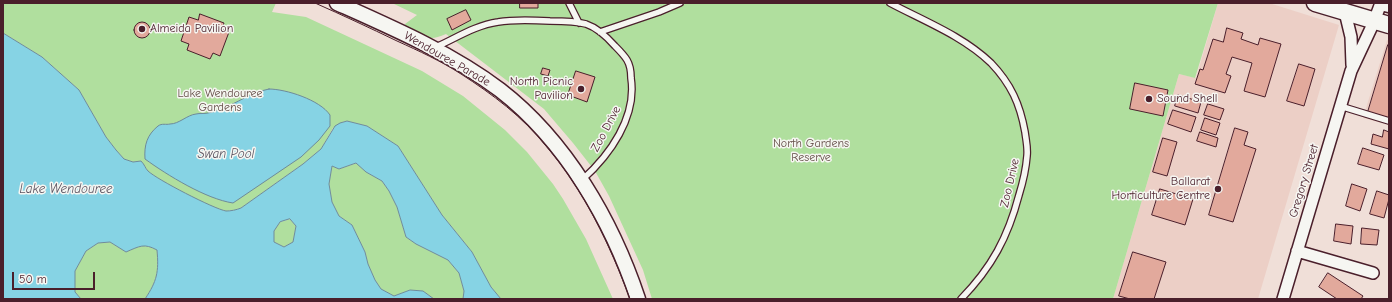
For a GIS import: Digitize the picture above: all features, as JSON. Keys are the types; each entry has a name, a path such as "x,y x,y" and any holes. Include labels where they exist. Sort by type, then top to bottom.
{"main road":[{"path":"1315,3 1385,22"},
{"path":"1385,3 1389,4"}],"street":[{"name":"Wendouree Parade","path":"337,3 433,49 486,80 514,102 540,126 566,158 595,203 616,244 638,299"},
{"name":"Gregory Street","path":"1283,299 1340,106 1352,71 1385,22 1381,3"},
{"name":"Gregory Street","path":"1346,12 1352,47 1352,71"},
{"path":"1297,251 1373,273"}],"lane":[{"path":"569,3 579,23"},
{"path":"433,49 472,30 498,22 535,20 579,23 591,26 600,32 680,3"},
{"name":"Zoo Drive","path":"890,3 952,35 977,51 1000,73 1013,92 1020,110 1027,146 1027,156 1024,176 1014,212 1004,239 991,262 961,299"},
{"name":"Zoo Drive","path":"582,181 600,163 612,145 629,113 632,100 632,80 628,62 600,32"},
{"path":"1340,106 1389,121"}],"shaded area":[{"name":"Ballarat Horticulture Centre","path":"1218,3 1269,3 1339,25 1258,299 1113,299 1179,74 1196,78"},
{"path":"1387,40 1389,41 1389,125 1363,118"}],"green space":[{"name":"Lake Wendouree Gardens","path":"3,3 276,3 272,12 306,17 422,71 463,96 505,130 527,152 563,199 586,239 613,299 501,299 491,287 472,252 442,215 398,146 367,126 347,121 333,128 321,149 303,164 241,208 226,211 198,200 153,175 147,170 141,161 133,162 124,159 106,137 79,90 42,57 3,33"},
{"name":"North Gardens Reserve","path":"392,3 1218,3 1195,78 1179,74 1113,299 652,299 643,270 609,196 595,171 544,109 446,34 439,37 429,38 420,35 405,26 405,24 417,15"},
{"path":"357,163 366,172 382,181 389,191 397,207 406,237 416,244 448,260 459,273 464,291 463,299 434,299 423,291 410,290 394,296 381,289 375,280 368,264 365,252 352,225 339,216 332,202 329,184 332,166 339,169"},
{"path":"290,219 296,226 293,242 284,247 274,242 274,231 280,222"},
{"path":"110,242 126,252 142,246 157,250 158,264 155,281 145,299 81,299 75,292 75,271 86,251 98,243"}],"water":[{"name":"Lake Wendouree","path":"3,33 42,57 79,90 106,137 124,159 133,162 141,161 148,171 173,187 198,200 226,211 241,208 303,164 321,149 335,126 347,121 367,126 398,146 442,215 472,252 491,287 501,299 463,299 464,291 459,273 448,260 416,244 406,237 397,207 389,191 382,181 366,172 356,163 339,169 332,166 329,184 332,202 339,216 352,225 365,252 368,264 375,280 381,289 394,296 410,290 423,291 434,299 145,299 155,281 158,264 157,250 142,246 126,252 110,242 98,243 86,251 75,271 75,292 81,299 3,299","holes":["290,219 296,226 293,242 284,247 274,242 274,231 280,222"]},
{"name":"Swan Pool","path":"269,89 293,93 311,100 330,115 330,126 319,140 301,157 233,203 211,197 187,186 145,159 147,141 154,129 160,125 173,124 189,116 216,111 253,94"}],"building":[{"path":"520,3 538,3 538,8 520,8"},
{"path":"466,10 471,20 452,30 447,19"},
{"path":"200,14 224,23 222,29 229,32 220,56 213,53 210,59 187,50 189,44 181,41 189,17 198,20"},
{"name":"Almeida Pavilion","path":"142,22 148,24 150,30 148,36 142,38 136,36 134,30 136,24"},
{"path":"1227,28 1243,33 1241,39 1258,45 1260,38 1281,44 1265,97 1244,91 1252,63 1232,57 1226,74 1231,76 1225,93 1195,84 1200,69 1203,70 1213,39 1223,42"},
{"path":"1388,45 1389,46 1389,118 1368,112"},
{"path":"1299,64 1315,69 1304,106 1287,101"},
{"path":"543,68 550,70 548,76 541,74"},
{"name":"North Picnic Pavilion","path":"576,71 595,77 587,102 568,95"},
{"name":"Sound Shell","path":"1135,83 1168,90 1163,116 1130,109"},
{"path":"1178,95 1201,102 1198,113 1175,106"},
{"path":"1208,104 1224,109 1220,120 1204,115"},
{"path":"1173,110 1196,117 1191,132 1168,124"},
{"path":"1205,118 1220,123 1216,135 1201,130"},
{"path":"1235,128 1248,132 1244,145 1256,149 1233,222 1209,215"},
{"path":"1384,130 1389,132 1389,149 1371,144 1373,134 1382,137"},
{"path":"1200,132 1218,138 1216,147 1197,141"},
{"path":"1163,138 1177,142 1167,176 1153,172"},
{"path":"1363,148 1384,155 1379,170 1358,164"},
{"path":"1352,184 1367,189 1360,211 1346,206"},
{"path":"1160,189 1193,199 1185,225 1152,215"},
{"path":"1377,191 1389,195 1384,218 1370,214"},
{"path":"1336,224 1353,226 1351,244 1334,241"},
{"path":"1362,228 1379,230 1377,245 1361,244"},
{"path":"1133,252 1166,262 1154,299 1130,299 1119,296"},
{"path":"1328,273 1363,296 1361,299 1337,299 1319,287"}],"tram line":[{"path":"315,3 422,52 446,65 495,98 527,125 560,163 584,200 605,238 630,299"}],"place":[{"name":"Almeida Pavilion","path":"142,29"},
{"name":"North Picnic Pavilion","path":"581,89"},
{"name":"Sound Shell","path":"1149,99"},
{"name":"Ballarat Horticulture Centre","path":"1218,189"}]}
